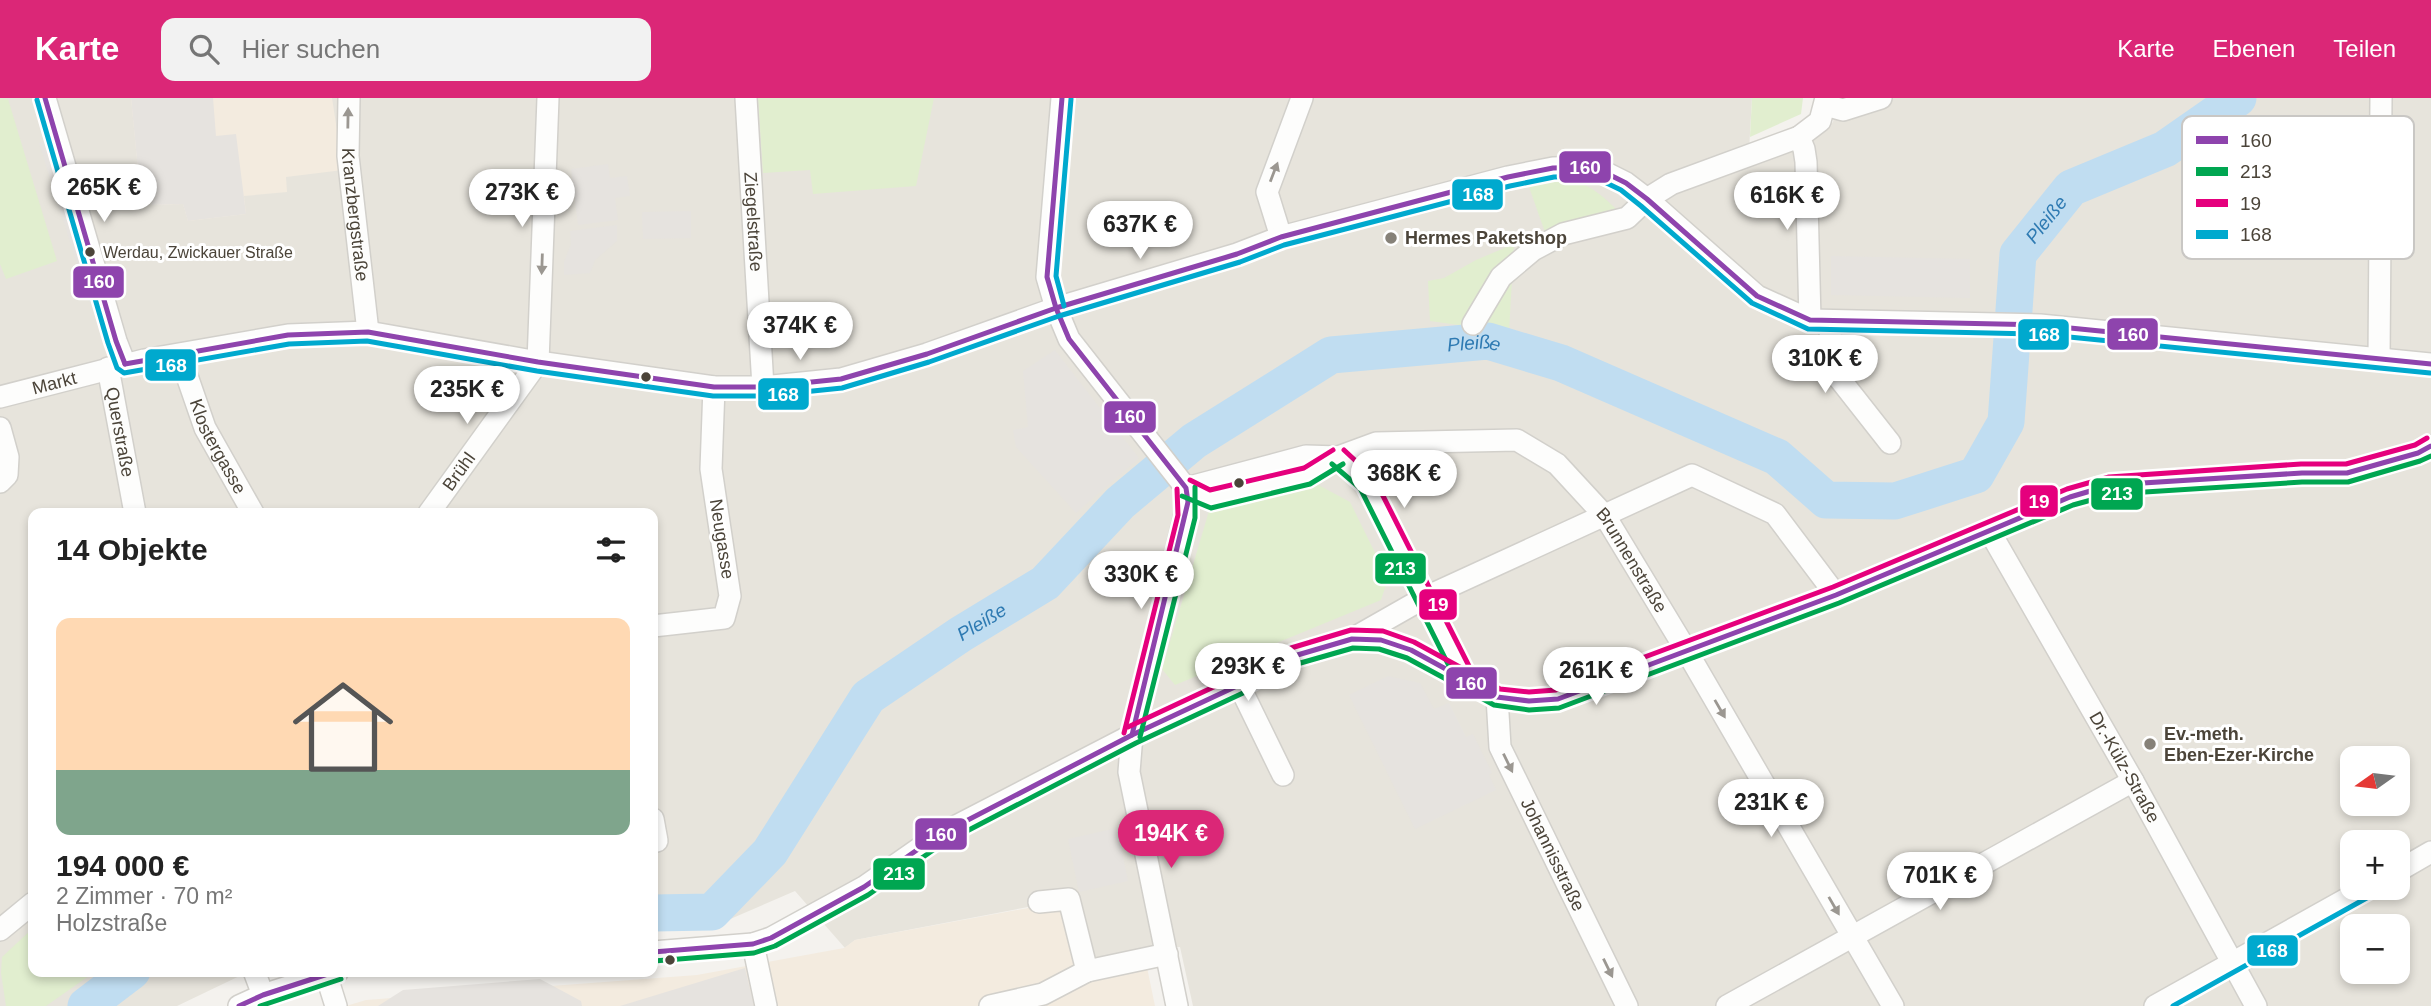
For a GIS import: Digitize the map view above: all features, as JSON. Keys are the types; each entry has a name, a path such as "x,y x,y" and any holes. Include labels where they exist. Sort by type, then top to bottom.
{"street":[{"name":"Querstraße","path":"45,98 116,341 134,508"},
{"name":"Kranzbergstraße","path":"349,98 348,156 368,332"},
{"path":"538,362 548,98"},
{"name":"Ziegelstraße","path":"746,98 763,387"},
{"path":"1062,98 1047,277 1056,308 1069,339 1183,484 1188,502 1132,735 1129,772 1177,1006"},
{"path":"1281,237 1267,192 1302,98"},
{"path":"1473,324 1501,277 1533,250 1563,234 1627,218 1647,199 1671,184 1799,136 1820,121 1825,102 1843,110 1881,98"},
{"path":"2381,98 2381,116"},
{"path":"1799,136 1806,162 1820,321 1831,368 1890,443"},
{"name":"Markt","path":"0,397 117,366 288,335 368,332 538,362 714,387 763,387 841,379 927,354 1056,308 1237,254 1281,237 1508,177 1553,168 1594,167 1626,183 1757,296 1820,321"},
{"path":"2379,360 2380,259"},
{"path":"1820,321 2040,325 2431,364"},
{"name":"Brühl","path":"433,508 538,362"},
{"name":"Klostergasse","path":"187,376 205,428 250,508"},
{"name":"Neugasse","path":"658,625 724,618 730,596 711,469 714,387"},
{"path":"0,428 9,465 8,475 0,482"},
{"name":"Brunnenstraße","path":"1338,457 1376,443 1517,440 1557,464 1605,516 1893,1006"},
{"path":"1352,639 1381,640 1411,650 1497,697 1529,701 1558,699 1836,595 2070,497 2112,485 2197,478 2347,472 2418,453 2431,446"},
{"path":"1183,484 1306,456 1338,457 1367,482 1465,678"},
{"path":"658,952 752,944 771,938 864,887 937,836 1132,735 1294,656 1352,639 1424,598 1692,475 1774,514 1836,595"},
{"name":"Dr.-Külz-Straße","path":"1990,532 2133,781 2256,1006"},
{"path":"1239,685 1283,775"},
{"name":"Johannisstraße","path":"1497,697 1500,747 1627,1006"},
{"path":"1727,1006 2133,781"},
{"path":"2410,864 2431,852"},
{"path":"1039,902 1069,899 1087,971"},
{"path":"2155,1006 2345,900"},
{"path":"0,930 28,907"},
{"path":"752,944 766,1006"},
{"path":"990,1006 1043,994 1087,971 1167,954"},
{"path":"256,977 263,995"},
{"path":"239,1006 263,995 319,977"},
{"path":"332,977 336,1006"}],"shaded area":[{"path":"0,98 1752,98 1748,168 1815,139 1833,122 1838,98 2431,98 2431,1006 1193,1006 1180,947 1143,948 1102,960 1078,957 1028,907 855,940 845,948 795,891 714,926 658,930 658,508 28,508 28,977 237,977 177,1006 0,1006"},
{"path":"131,98 332,98 343,170 286,177 287,192 244,196 246,214 188,221 183,204 152,205 138,170"},
{"path":"131,98 213,98 216,136 236,134 246,214 188,221 183,204 152,205 138,170"},
{"path":"48,139 97,299 89,302 39,143"},
{"path":"608,164 610,178 627,176 630,196 615,198 618,220 578,225 571,169"},
{"path":"691,211 691,238 643,239 642,212"},
{"path":"617,225 617,241 595,260 590,273 564,275 564,262 571,244 570,231"},
{"path":"1831,256 1970,259 1970,298 1831,295"},
{"path":"1055,350 1139,458 1076,513 1016,447 1013,430 1028,427 1023,371"},
{"path":"1388,676 1420,683 1434,709 1449,703 1466,737 1473,734 1492,773 1489,775 1496,790 1415,829 1349,695"},
{"path":"1117,828 1128,881 1079,892 1068,839"},
{"path":"1066,901 1079,957 1102,960 1143,948 1155,1006 346,1006 366,1000 697,975 844,948 855,940"},
{"path":"745,968 754,1006 620,1006"},
{"path":"540,979 581,1001 582,1006 378,1006 403,990"}],"green space":[{"path":"0,98 8,99 57,261 6,279 0,264"},
{"path":"758,98 934,98 916,186 813,194 810,170 763,173"},
{"path":"1752,98 1803,98 1801,114 1750,137"},
{"path":"1557,177 1593,190 1621,214 1547,238 1528,184"},
{"path":"1514,244 1509,332 1430,321 1428,281 1444,278 1476,260"},
{"path":"1313,482 1350,502 1388,579 1381,600 1175,685 1162,669 1209,511"},
{"path":"28,933 28,977 87,977 46,1006 6,1006 1,973 2,957"}],"waterway":[{"name":"Pleiße","path":"2212,116 2238,98"},
{"name":"Pleiße","path":"658,913 712,912 770,852 868,697 961,634 1045,583 1120,503 1194,441 1331,355 1488,341 1561,363 1777,457 1826,500 1895,501 1976,475 2006,422 2018,254 2071,188 2165,149 2182,137"},
{"name":"Pleiße","path":"86,1006 124,977"}],"transit line":[{"name":"160","path":"45,98 125,364"},
{"name":"160","path":"1062,98 1047,277 1056,308 1069,339 1186,488 1188,502 1132,735"},
{"name":"168","path":"1064,306 1056,276 1071,99"},
{"name":"168","path":"37,100 108,343 117,368 124,373 289,344 367,341 537,371 713,396 764,396 842,388 929,362 1059,316 1240,262 1284,245 1510,186 1554,177 1592,176 1621,190 1752,303 1808,329 2039,334 2430,373"},
{"name":"160","path":"125,364 288,335 368,332 538,362 714,387 763,387 841,379 927,354 1056,308 1237,254 1281,237 1508,177 1553,168 1594,167 1626,183 1647,199 1757,296 1810,320 2040,325 2431,364"},
{"name":"19","path":"1128,727 1291,648 1351,630 1383,631 1414,642 1500,689 1529,692 1556,690 1833,587 2067,489 2109,477 2301,464 2346,464 2415,445 2427,438"},
{"name":"160","path":"658,952 753,944 771,938 864,887 937,836 1132,735 1294,656 1352,639 1381,640 1411,650 1497,697 1529,701 1558,699 1836,595 2070,497 2111,485 2302,473 2347,473 2418,453 2431,446"},
{"name":"19","path":"1190,480 1210,490 1304,468 1333,450"},
{"name":"19","path":"1344,450 1374,478 1473,674"},
{"name":"213","path":"658,961 754,953 775,946 868,895 942,844 1136,743 1243,693 1297,664 1353,648 1379,649 1407,658 1494,705 1529,710 1559,708 1839,603 2073,505 2113,494 2302,482 2348,482 2431,456"},
{"name":"213","path":"1332,464 1360,488 1457,682"},
{"name":"213","path":"1182,496 1211,508 1310,484 1343,464"},
{"name":"213","path":"1140,737 1195,518 1195,487"},
{"name":"19","path":"1124,733 1178,515 1177,489"},
{"name":"168","path":"2173,1006 2363,900"},
{"name":"160","path":"239,1006 263,995 318,977"},
{"name":"213","path":"260,1006 341,979"}],"place":[{"name":"Hermes Paketshop","path":"1391,238"},
{"name":"Werdau, Zwickauer Straße","path":"90,252"},
{"name":"Ev.-meth. Eben-Ezer-Kirche","path":"2150,744"}]}
